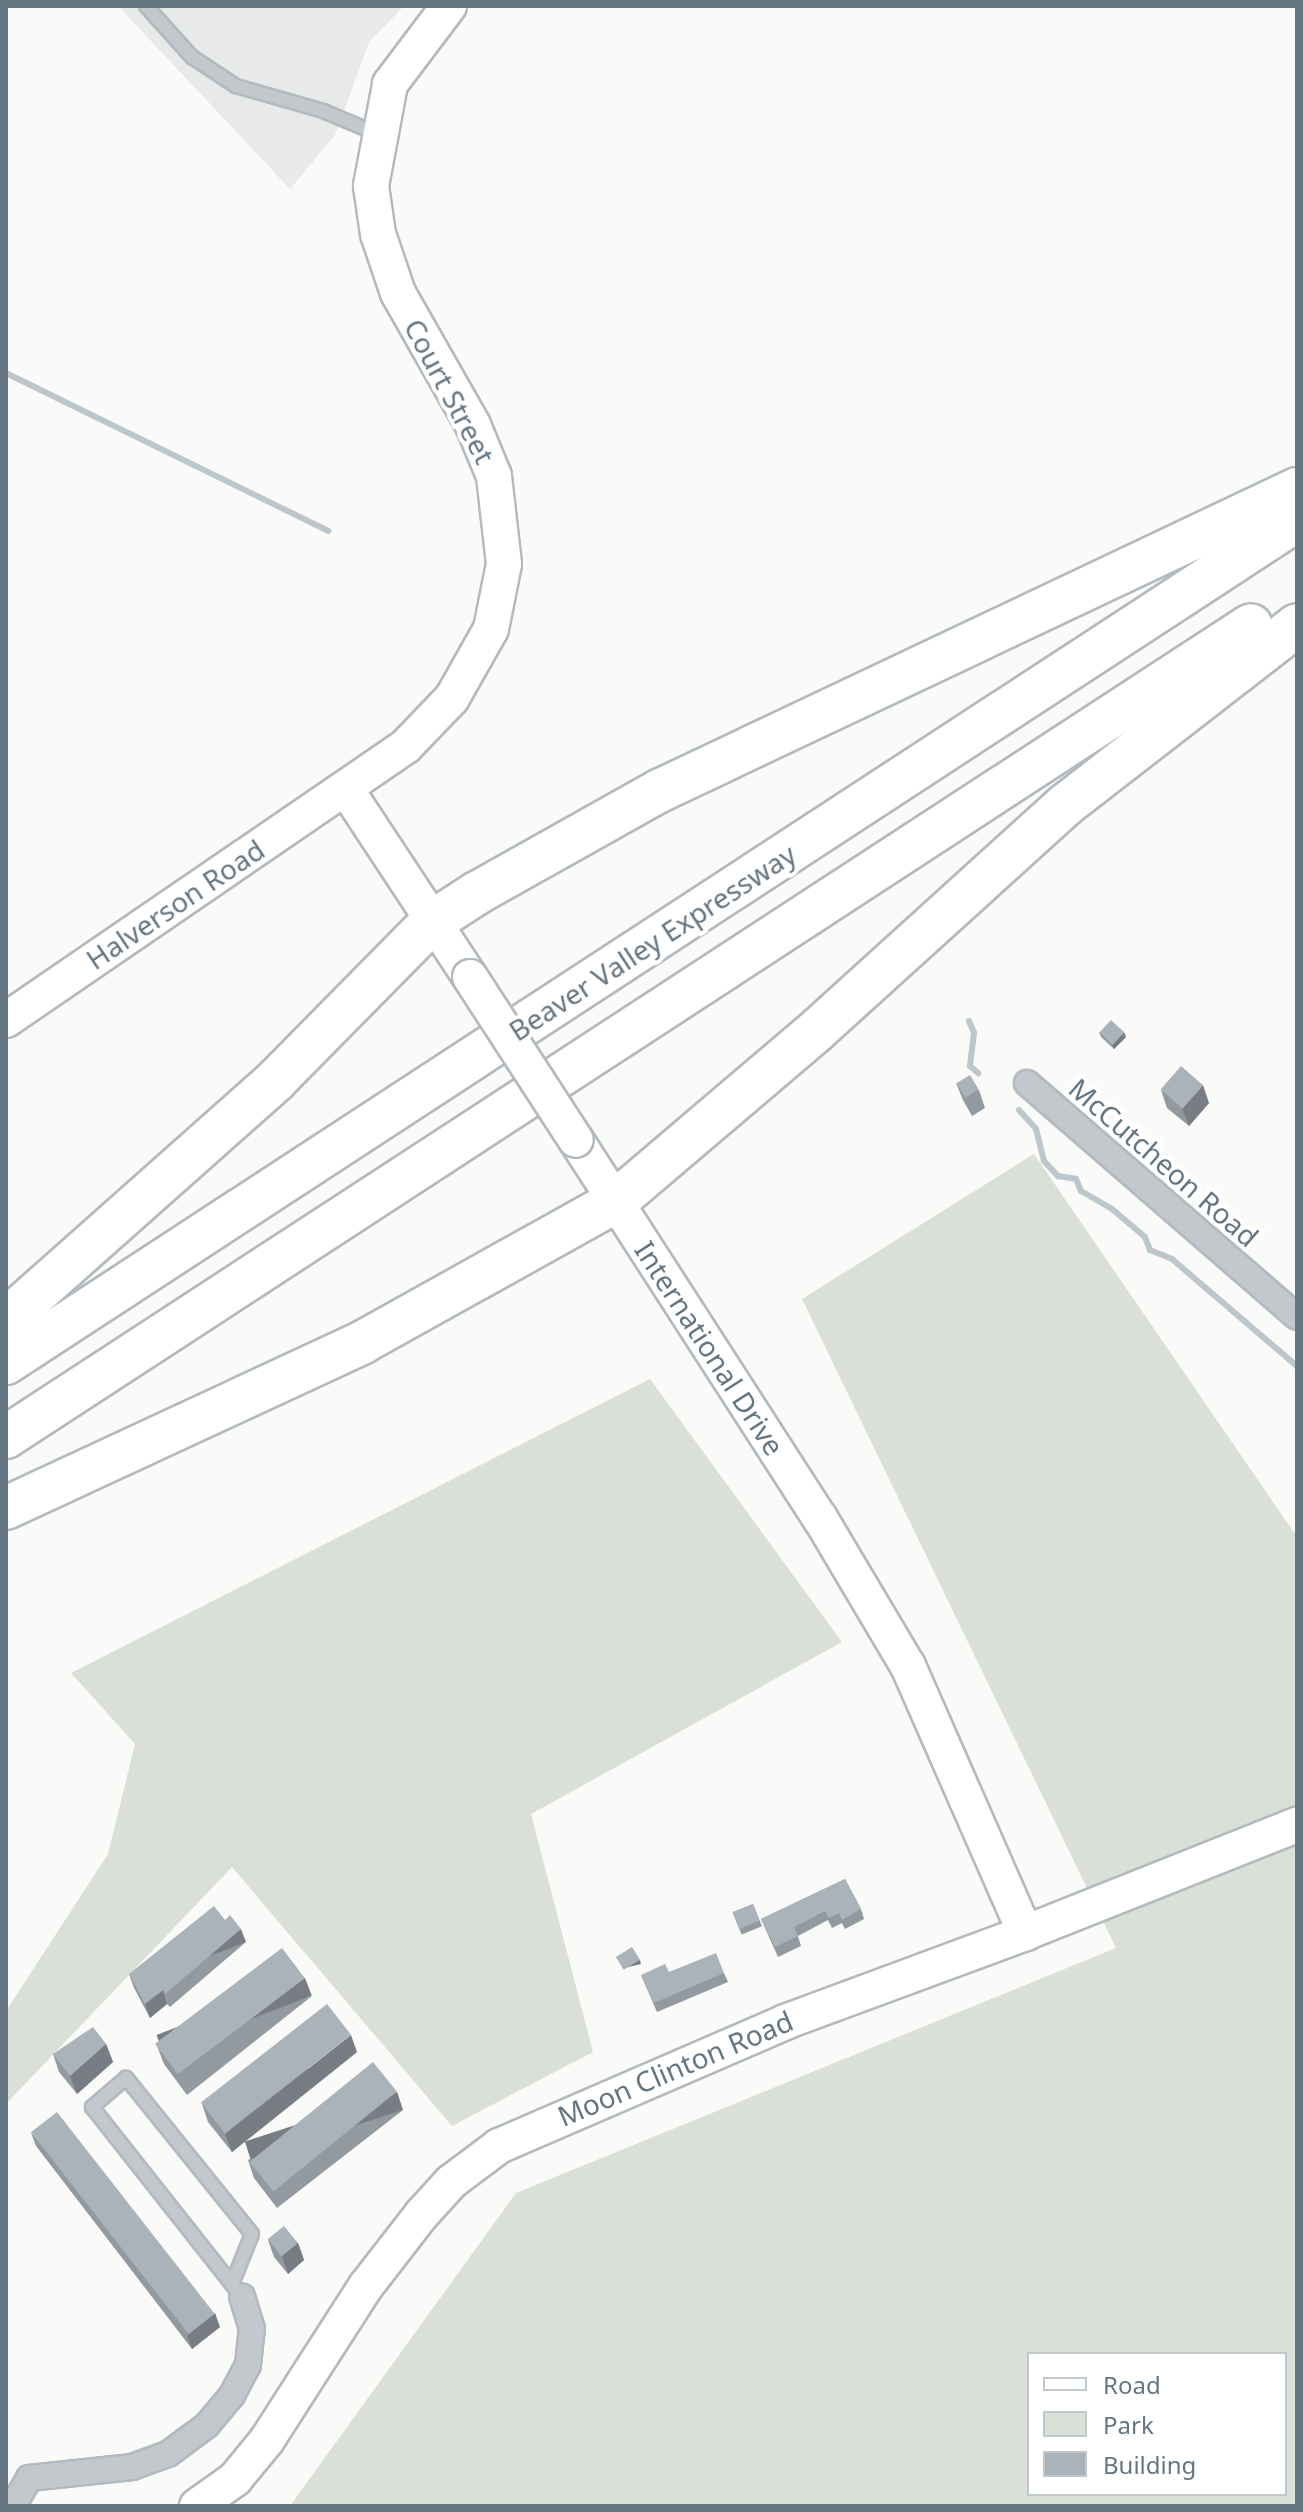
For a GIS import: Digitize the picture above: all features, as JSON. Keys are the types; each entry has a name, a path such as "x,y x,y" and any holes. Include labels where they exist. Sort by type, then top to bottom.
{"highway":[{"path":"6,1320 275,1081 432,922 554,846 659,791 1297,489"},
{"name":"Beaver Valley Expressway","path":"6,1363 1297,520"},
{"path":"6,1437 1297,596"},
{"path":"6,1508 363,1342 615,1202 773,1069 1064,806 1297,625"}],"street":[{"name":"Court Street","path":"346,789 406,746 459,688 491,629 504,564 503,530 489,464 398,293 378,234 371,165 390,84 449,6"},
{"name":"International Drive","path":"346,789 820,1518 908,1666 1025,1933"},
{"name":"Halverson Road","path":"6,1020 346,789"},
{"name":"McCutcheon Road","path":"1027,1083 1297,1317"},
{"name":"Moon Clinton Road","path":"197,2506 248,2464 366,2286 421,2215 475,2161 526,2131 785,2022 1025,1933 1297,1825"},
{"path":"13,2506 29,2478 132,2467 168,2454 207,2425 232,2395 248,2365 252,2329 237,2291"}],"lane":[{"path":"146,6 192,57 236,86 323,111 378,134"},
{"path":"126,2078 252,2234 237,2291 92,2107 126,2078"}],"shaded area":[{"path":"118,6 404,6 369,42 335,135 290,189"}],"green space":[{"path":"1034,1154 1297,1537 1297,2506 290,2506 516,2193 1116,1948 802,1299"},
{"path":"650,1379 842,1642 531,1814 593,2052 452,2126 232,1867 6,2104 6,2011 108,1854 135,1744 71,1673"}],"building":[{"path":"1111,1020 1124,1032 1113,1045 1099,1032"},
{"path":"1181,1066 1203,1085 1183,1108 1161,1089"},
{"path":"970,1075 979,1090 965,1098 956,1083"},
{"path":"845,1879 861,1909 842,1920 839,1913 829,1918 825,1911 794,1927 798,1936 775,1947 761,1919"},
{"path":"753,1904 760,1921 739,1929 733,1912"},
{"path":"214,1906 225,1920 230,1915 241,1929 165,1994 163,1990 145,2004 129,1974"},
{"path":"632,1947 640,1960 624,1970 616,1957"},
{"path":"282,1948 305,1978 178,2074 155,2044"},
{"path":"716,1953 724,1973 654,2003 641,1975 665,1964 669,1972"},
{"path":"327,2004 351,2035 225,2133 201,2103"},
{"path":"93,2027 106,2044 70,2076 53,2054"},
{"path":"373,2062 397,2092 273,2192 249,2162"},
{"path":"57,2112 215,2314 189,2334 31,2132"},
{"path":"284,2226 298,2243 282,2256 268,2239"}],"waterway":[{"path":"6,373 328,531"},
{"path":"969,1021 974,1033 970,1066 978,1073"},
{"path":"1019,1110 1036,1129 1044,1161 1058,1176 1076,1179 1081,1191 1112,1209 1145,1237 1150,1250 1172,1259 1297,1366"}]}
